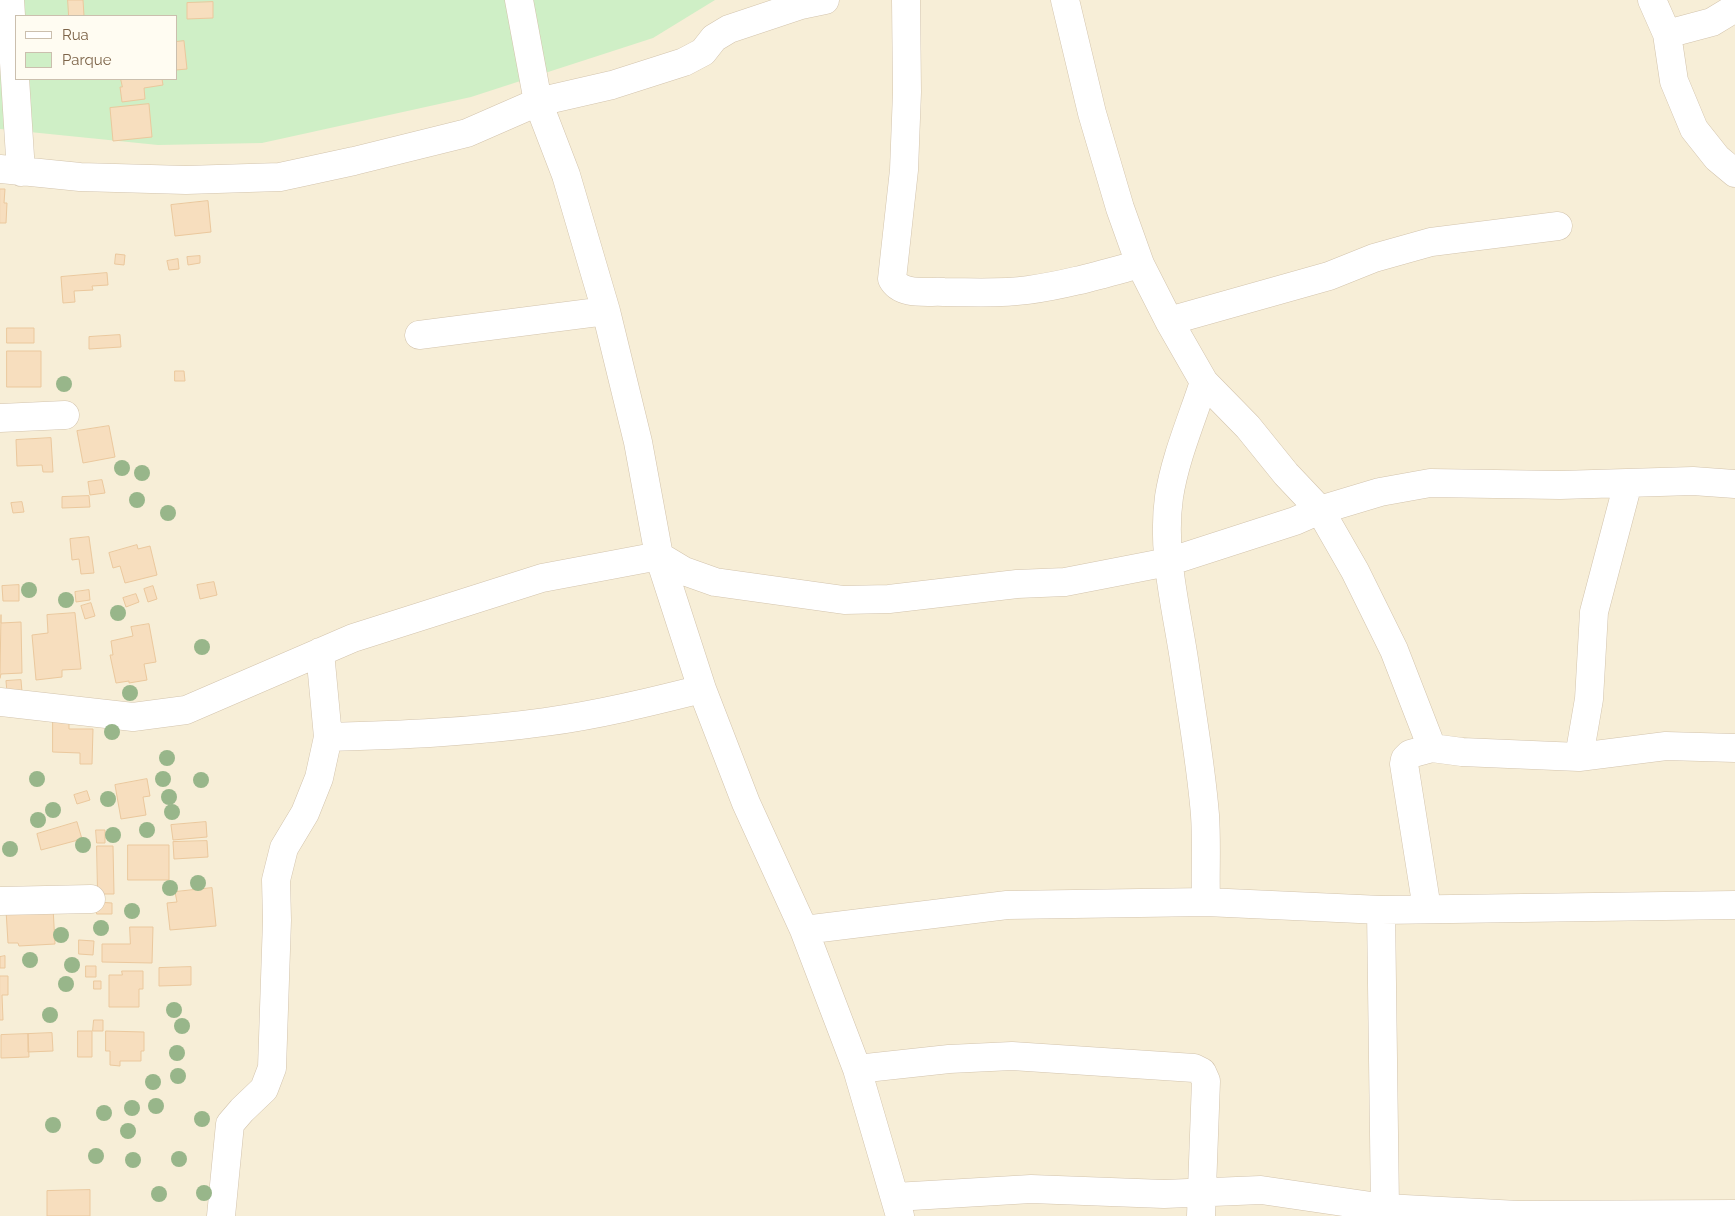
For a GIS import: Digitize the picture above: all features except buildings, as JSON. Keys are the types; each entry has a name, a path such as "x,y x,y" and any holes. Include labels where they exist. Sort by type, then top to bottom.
{"street":[{"path":"10,0 11,170 80,177 186,180 280,177 354,161 467,132 538,102 612,85 684,62 703,52 714,38 729,29 809,2"},
{"path":"519,0 538,102 566,175 606,311 638,442 659,556 702,689 746,803 804,930 857,1070 897,1206 1031,1189 1164,1194 1201,1204 1260,1190 1384,1208 1518,1216 1735,1214"},
{"path":"906,0 907,92 904,170 892,279 895,284 910,291 986,292 1028,290 1075,282 1140,264"},
{"path":"1065,0 1092,113 1120,208 1140,264 1169,321 1204,382 1242,421 1286,474 1320,510 1355,571 1394,650 1432,748"},
{"path":"1652,0 1667,34 1674,81 1694,129 1716,158 1735,173"},
{"path":"1667,34 1712,22 1735,8"},
{"path":"1169,321 1329,276 1374,258 1431,242 1558,226"},
{"path":"419,335 606,311"},
{"path":"1204,382 1177,463 1169,498 1167,538 1168,562 1188,683 1205,816 1206,902"},
{"path":"0,418 65,415"},
{"path":"0,702 133,717 186,710 353,638 542,578 659,556 684,571 715,582 844,600 889,599 1017,584 1065,582 1168,562 1295,522 1320,510 1380,492 1430,483 1560,485 1693,481 1735,484"},
{"path":"1579,757 1589,699 1594,612 1628,483"},
{"path":"222,1216 230,1124 264,1089 272,1068 277,920 276,880 284,848 305,813 319,778 328,737 320,652"},
{"path":"328,737 480,730 547,722 632,706 702,689"},
{"path":"1427,910 1404,764 1405,759 1410,754 1432,748 1462,752 1579,757 1666,746 1735,748"},
{"path":"0,901 91,899"},
{"path":"804,930 1006,905 1206,902 1381,910 1735,905"},
{"path":"1381,910 1384,1208"},
{"path":"857,1070 949,1059 1012,1056 1194,1068 1202,1072 1206,1080 1201,1204"}],"shaded area":[{"path":"0,0 1735,0 1735,1216 0,1216"}],"green space":[{"path":"0,0 715,0 653,38 471,97 262,143 158,145 0,129"}]}
